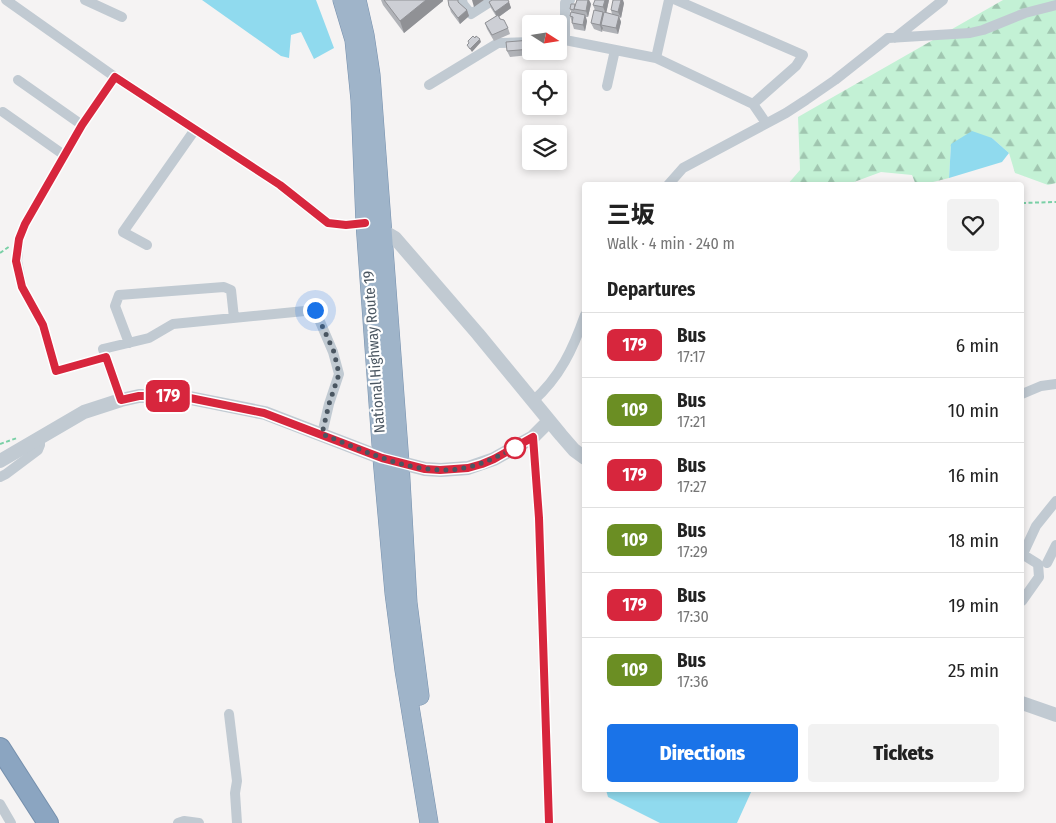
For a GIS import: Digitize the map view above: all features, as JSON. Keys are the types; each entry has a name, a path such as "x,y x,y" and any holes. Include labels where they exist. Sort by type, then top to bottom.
{"highway":[{"name":"National Highway Route 19","path":"342,0 354,40 360,100 365,223 394,593 404,670 430,823"},
{"name":"National Highway Route 19","path":"357,0 366,35 370,66 400,463 408,603 419,688 442,823"},
{"path":"0,748 48,823"},
{"path":"0,775 32,823"}],"street":[{"path":"6,0 194,131 280,185 328,223 346,225 365,223"},
{"path":"85,0 122,17"},
{"path":"462,0 471,14 493,0"},
{"path":"564,15 565,3 570,0"},
{"path":"656,58 669,0"},
{"path":"676,0 802,55 796,66 753,104"},
{"path":"894,38 943,0"},
{"path":"671,182 683,168 786,113 888,38 961,34 983,30 1025,13 1056,5"},
{"path":"429,85 498,43 522,42"},
{"path":"568,42 656,58 753,104 766,123"},
{"path":"607,86 615,50"},
{"path":"106,357 56,371 43,325 22,287 16,261 19,239 25,224 82,125 115,77"},
{"path":"18,80 82,125"},
{"path":"3,112 64,155"},
{"path":"147,245 123,232 194,131"},
{"path":"383,231 395,238 478,334 549,421 581,452"},
{"path":"129,343 114,306 119,295 224,286 231,290 234,318"},
{"path":"121,400 103,349 149,338 174,324 315,310 334,352 339,374 322,434"},
{"path":"533,401 547,389 557,376 568,358 582,323"},
{"path":"1024,393 1041,386 1056,384"},
{"path":"0,461 84,412 139,396 180,396 264,413 382,458 440,470 468,468 494,459 533,437 549,421"},
{"path":"533,437 539,518 549,823"},
{"path":"0,477 38,450 40,438"},
{"path":"1024,552 1036,526 1056,501"},
{"path":"1046,562 1056,545"},
{"path":"1024,555 1038,564 1039,577 1024,598"},
{"path":"1024,703 1056,715"},
{"path":"229,714 238,781 235,793 238,823"},
{"path":"0,804 11,823"},
{"path":"178,823 199,823"}],"path":[{"path":"1024,203 1056,202"}],"green space":[{"path":"1003,0 1056,0 1056,183 1048,185 1015,173 1009,153 992,138 951,144 949,178 933,182 915,182 912,175 881,172 854,182 790,182 800,170 798,117"}],"water":[{"path":"202,0 316,0 334,48 314,59 301,32 291,35 289,58 281,56"},
{"path":"972,131 992,138 1009,153 1002,162 949,178 951,144"},
{"path":"607,792 751,792 737,823 660,823 608,797"}],"building":[{"path":"384,0 426,0 400,21"},
{"path":"448,0 458,0 467,10 458,18 449,6"},
{"path":"492,0 508,0 509,2 495,12 489,2"},
{"path":"577,0 588,0 586,11 574,9"},
{"path":"595,0 605,0 603,7 593,5"},
{"path":"613,0 621,0 618,12 611,10"},
{"path":"571,4 575,4 574,10 570,9"},
{"path":"594,10 603,12 600,25 591,23"},
{"path":"571,12 585,15 583,25 572,23 573,17 570,16"},
{"path":"604,12 619,16 616,28 601,25"},
{"path":"498,15 500,19 504,20 508,28 492,35 485,23"},
{"path":"473,36 480,39 470,49 467,45"},
{"path":"522,41 522,50 507,51 506,42"}],"bus line":[{"name":"179","path":"365,223 346,225 328,223 280,185 194,131 115,77 82,125 25,224 19,239 16,261 22,287 43,325 56,371 106,357 121,400 139,396 180,396 264,413 382,458 425,469 454,470 482,464 533,437 539,518 549,823"}],"route":[{"path":"315,310 334,352 339,374 322,434 382,458 425,469 454,470 468,468 494,459 515,448"}]}
